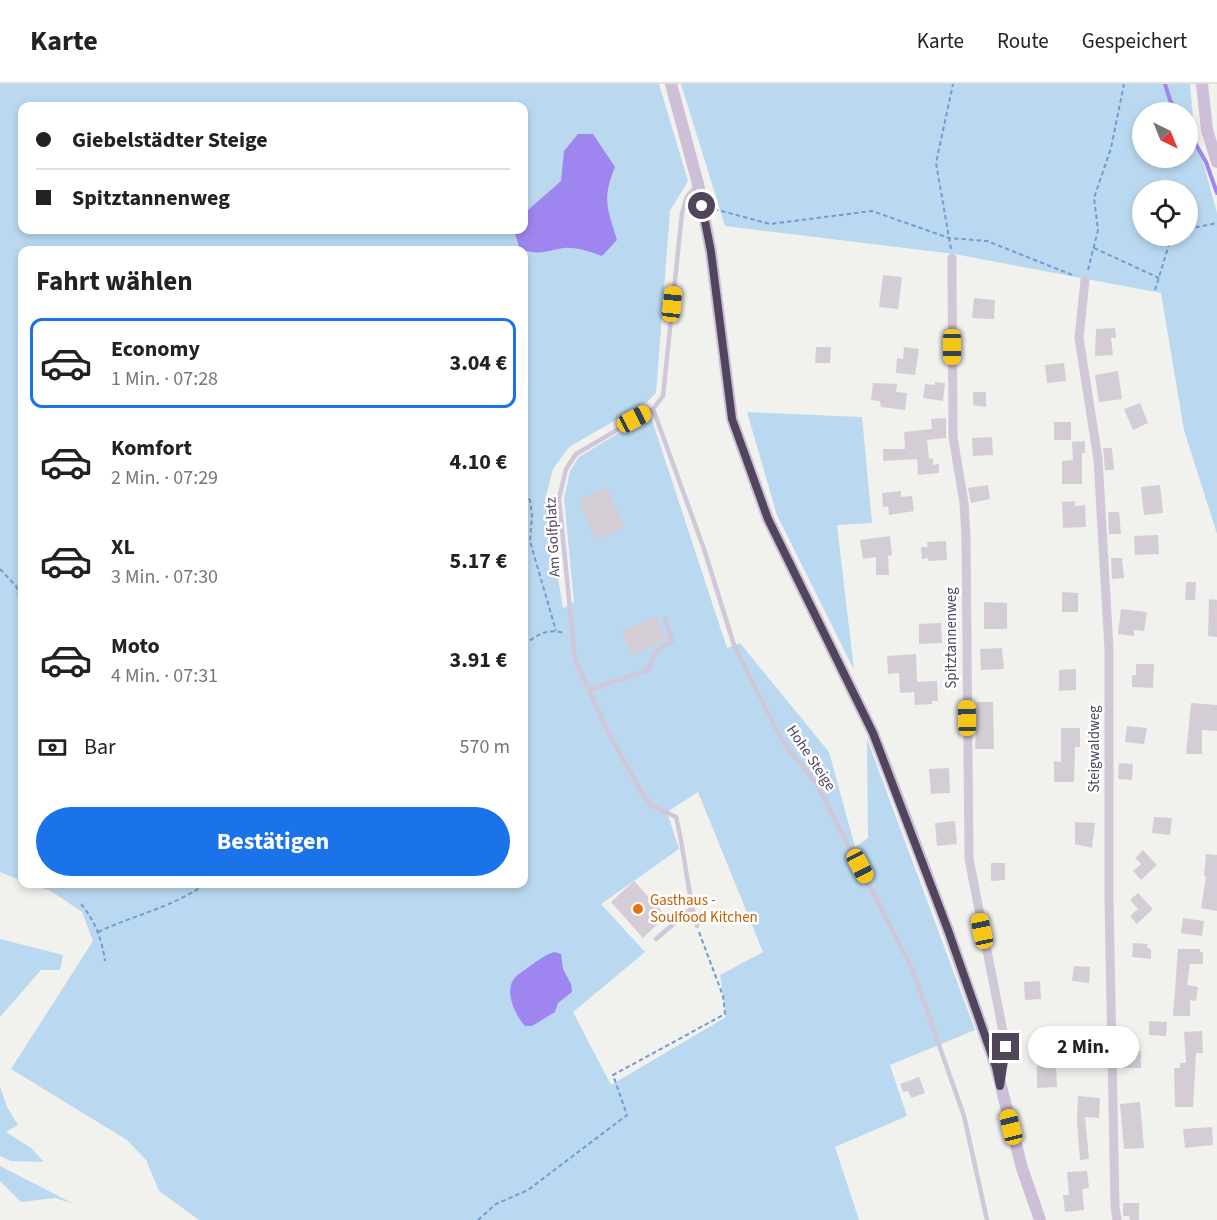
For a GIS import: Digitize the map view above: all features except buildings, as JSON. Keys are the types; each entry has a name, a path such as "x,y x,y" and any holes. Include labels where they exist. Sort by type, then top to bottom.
{"main road":[{"path":"671,84 698,183 711,252 732,419 768,519 873,733 948,930 996,1067 1022,1168 1040,1220"},
{"path":"1202,84 1207,130 1217,162"}],"street":[{"name":"Spitztannenweg","path":"952,258 952,437 964,503 966,535 969,860 1006,1047 1000,1086"},
{"name":"Steigwaldweg","path":"1085,280 1079,339 1098,459 1108,649 1109,912 1117,1220"}],"lane":[{"path":"653,409 663,396 682,213 687,197 698,183"},
{"name":"Am Golfplatz","path":"653,409 616,428 576,454 566,469 559,499 575,659 607,730 641,791 651,805 676,817 697,926"},
{"name":"Hohe Steige","path":"653,409 704,549 734,645 784,744 816,783 912,968 964,1116 987,1220"},
{"path":"589,690 648,670 656,651 672,641 665,618"},
{"path":"656,939 692,908"}],"path":[{"path":"952,258 936,163 953,84"},
{"path":"702,206 770,224 872,212 949,238 987,241 1085,280 1098,230 1094,198 1111,148 1124,84"},
{"path":"1198,228 1217,223"},
{"path":"1155,290 1169,246"},
{"path":"1094,248 1159,278"},
{"path":"528,498 532,516 530,541 556,631"},
{"path":"0,568 16,586 18,592"},
{"path":"528,642 541,632 556,631 572,636"},
{"path":"98,932 124,920 179,902 200,888"},
{"path":"81,904 91,916 98,932 105,961"},
{"path":"478,1220 496,1204 528,1190 627,1115 613,1075 725,1014 723,996 697,926"}],"shaded area":[{"path":"0,84 659,84 688,181 670,211 656,393 647,402 569,447 553,469 545,500 563,608 574,602 564,498 570,471 579,457 650,414 727,648 740,643 829,752 855,847 868,838 867,739 975,1030 890,1065 907,1116 835,1147 859,1220 199,1220 159,1191 146,1160 127,1140 11,1069 93,941 82,912 51,891 42,888 528,888 528,246 18,246 18,879 0,872","holes":["698,792 763,952 720,975 726,1017 611,1085 573,1012 645,952 601,904 679,849 667,812"]},
{"path":"681,84 1190,84 1192,102 1132,102 1132,168 1198,168 1198,144 1217,213 1217,534 1184,430 1161,293 954,254 725,226"},
{"path":"578,134 593,134 615,167 608,187 607,203 617,240 602,256 574,248 538,253 528,251 528,246 519,246 515,234 528,234 528,210 561,181 564,151"},
{"path":"747,412 862,417 872,523 837,525 854,670 777,515"},
{"path":"0,939 63,955 60,970 41,970 0,1017"},
{"path":"554,952 561,954 563,969 571,984 572,992 558,1003 555,1012 532,1026 525,1026 513,1006 510,987 517,975"},
{"path":"0,1086 7,1107 18,1125 6,1132 31,1148 44,1162 11,1161 0,1156"},
{"path":"0,1166 74,1204 55,1198 21,1202 0,1181"}],"waterway":[{"path":"1165,84 1171,102"},
{"path":"1198,148 1206,162 1217,193"}],"place":[{"name":"Gasthaus - Soulfood Kitchen","path":"638,909"}],"route":[{"path":"702,206 711,252 732,419 768,519 873,733 948,930 996,1067 1000,1086 1006,1047"}]}
